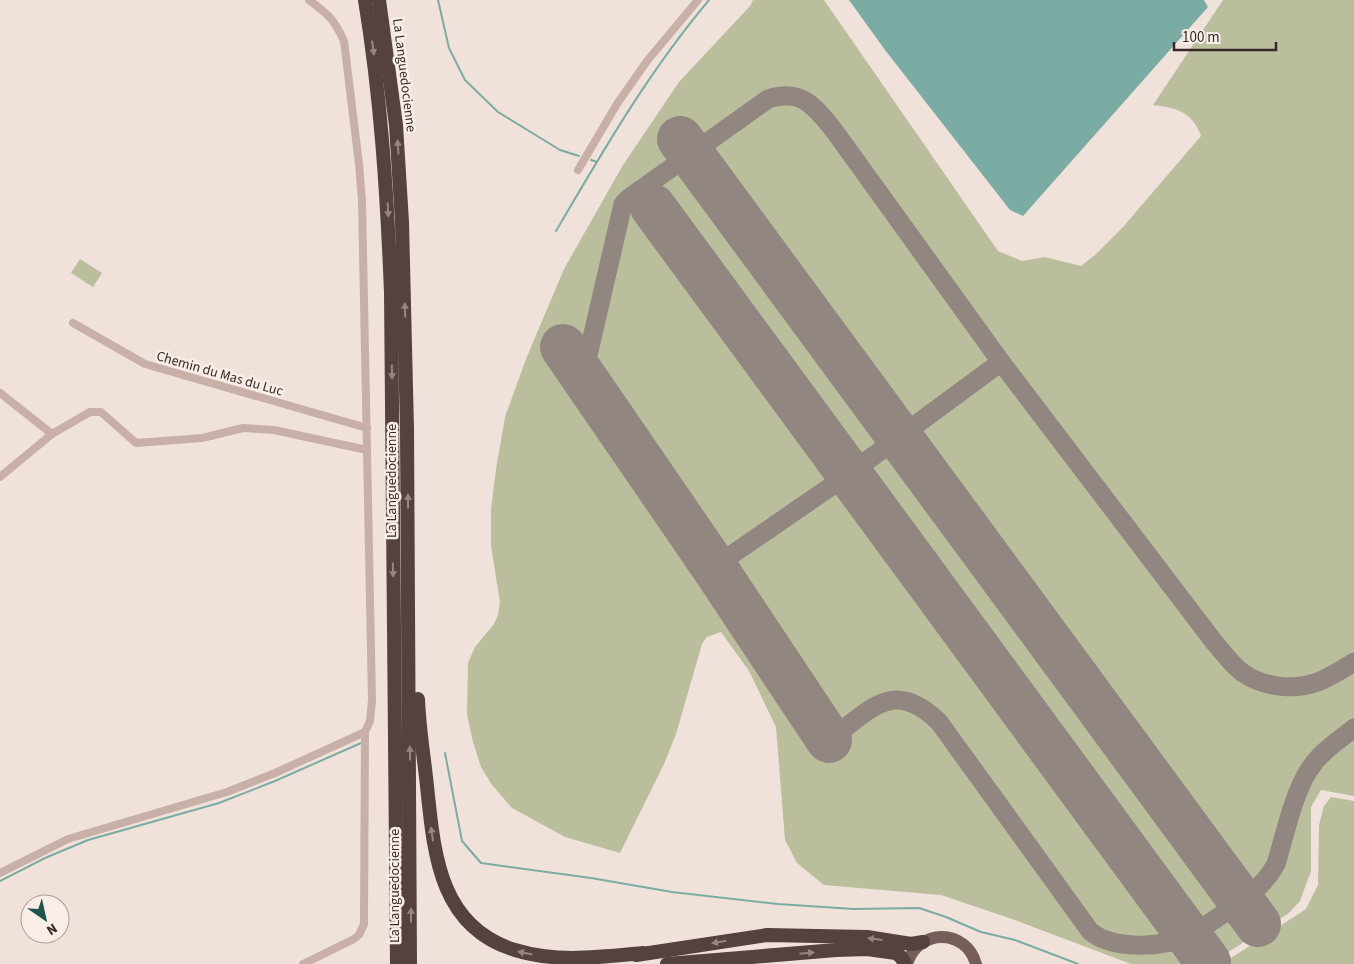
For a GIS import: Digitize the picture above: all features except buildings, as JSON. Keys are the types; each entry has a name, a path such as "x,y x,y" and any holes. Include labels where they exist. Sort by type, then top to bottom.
{"highway":[{"name":"La Languedocienne","path":"365,0 382,127 391,292 397,964"},
{"name":"La Languedocienne","path":"379,0 396,125 402,214 407,419 410,964"},
{"path":"409,655 416,678 434,847 444,883 465,919 483,935 498,944 516,951 535,955 591,958 643,953"},
{"path":"550,964 609,959 767,935 867,938 911,944 923,942"},
{"path":"667,964 866,949 896,953 906,964"}],"main road":[{"path":"906,964 914,950 923,942 942,936 962,943 978,962"}],"street":[{"path":"302,964 354,939 359,935 364,924 365,732 370,721 372,700 362,201 344,41 337,25 329,15 309,0"},
{"path":"578,170 617,104 647,61 698,0"},
{"name":"Chemin du Mas du Luc","path":"74,323 145,364 367,428"},
{"path":"0,393 52,434"},
{"path":"0,477 52,434 90,412 101,412 136,443 202,438 243,428 274,430 367,450"},
{"path":"0,873 68,839 227,792 275,773 365,732"}],"green space":[{"path":"753,0 824,0 998,251 1022,261 1045,257 1081,266 1123,227 1201,136 1193,121 1182,112 1153,105 1223,0 1354,0 1354,796 1321,790 1311,807 1311,871 1300,901 1289,913 1210,964 1131,964 1012,919 941,895 824,885 797,863 785,840 776,727 749,671 721,632 707,637 702,644 676,734 664,764 620,853 565,837 512,808 492,785 481,767 467,715 468,663 475,647 494,624 500,602 491,546 491,509 505,417 526,359 564,269 623,165 679,82 750,6"},
{"path":"80,259 102,273 93,287 71,273"},
{"path":"1331,797 1354,801 1354,964 1222,964 1306,909 1318,885 1319,825 1324,806"}],"water":[{"path":"849,0 1204,0 1208,7 1023,216 1010,210 885,50"}],"waterway":[{"path":"438,0 449,48 465,80 498,112 560,150 579,156"},
{"path":"556,231 609,141 647,83 666,55 709,0"},
{"path":"591,160 597,162"},
{"path":"0,881 45,858 88,840 219,803 275,781 361,743"},
{"path":"445,753 462,841 481,863 591,878 672,892 778,904 853,909 919,908 981,932 1015,940 1078,964"}],"taxiway":[{"path":"583,377 623,204 768,99 779,96 798,98 813,106 833,129 1001,362 1214,642 1235,666 1243,673 1261,682 1291,687 1320,681 1354,662"},
{"path":"640,190 653,207"},
{"path":"714,567 849,474 1001,362"},
{"path":"829,740 857,718 882,703 895,700 908,702 923,709 939,722 1090,931 1099,937 1124,944 1151,945 1188,936 1232,908 1257,889 1276,864 1294,803 1309,770 1324,752 1354,728"}],"runway":[{"path":"680,139 1258,924"},
{"path":"653,207 1208,962"},
{"path":"563,347 714,567 829,740"}]}
